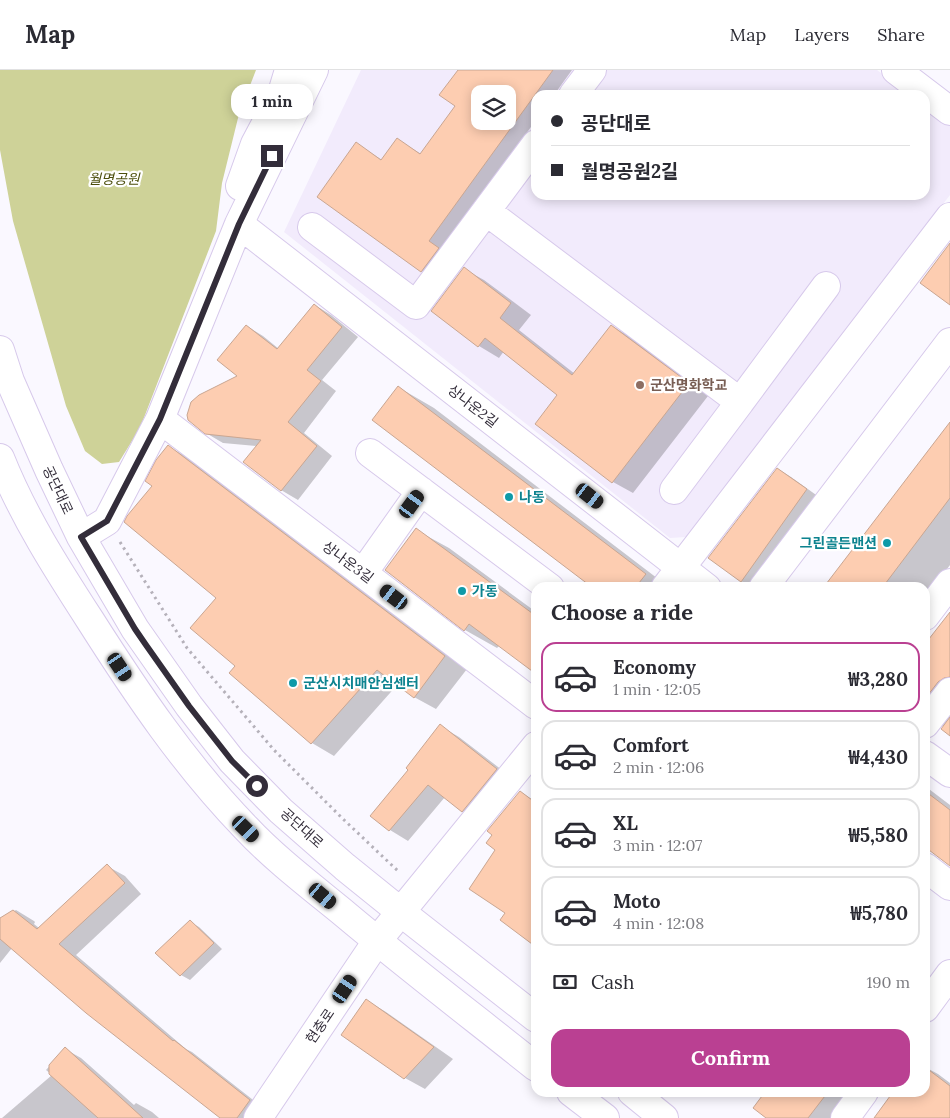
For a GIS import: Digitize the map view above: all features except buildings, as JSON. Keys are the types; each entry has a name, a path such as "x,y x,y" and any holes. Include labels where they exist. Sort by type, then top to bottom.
{"street":[{"path":"239,224 238,192 255,144 282,93 289,70"},
{"path":"81,537 107,521 160,419 239,224 314,70"},
{"path":"577,90 592,70"},
{"path":"896,70 924,90"},
{"path":"930,94 948,107"},
{"path":"312,227 416,305 531,151"},
{"path":"486,211 740,402"},
{"path":"674,577 950,216"},
{"name":"상나운2길","path":"239,224 674,577 689,582"},
{"path":"674,490 826,286"},
{"path":"768,582 950,342"},
{"name":"공단대로","path":"0,350 10,380 49,470 81,537 135,629 189,706 232,761 281,811 345,867 531,1014"},
{"name":"상나운3길","path":"160,419 531,701"},
{"path":"370,453 542,582"},
{"path":"0,458 8,479 52,561 120,667 171,740 201,778 246,829 282,863 531,1063"},
{"path":"362,573 421,491"},
{"path":"930,609 950,583"},
{"path":"930,718 950,692"},
{"name":"현충로","path":"258,1118 377,941 402,913 531,752"},
{"path":"930,759 950,773"},
{"path":"930,871 950,886"},
{"path":"933,1001 950,974"},
{"path":"578,1097 605,1118"},
{"path":"638,1097 664,1118"},
{"path":"846,1118 861,1097"}],"path":[{"path":"107,521 187,648 274,750 403,876"}],"shaded area":[{"name":"군산명화학교","path":"361,70 877,70 903,90 531,90 531,200 930,200 930,110 950,125 950,195 686,537 670,538 284,232"}],"green space":[{"name":"월명공원","path":"0,70 256,70 239,114 222,183 216,231 140,428 119,462 102,464 85,451 66,406 13,221 0,150"}],"place":[{"name":"군산명화학교","path":"640,385"},
{"name":"나동","path":"509,497"},
{"name":"그린골든맨션","path":"887,543"},
{"name":"가동","path":"462,591"},
{"name":"군산시치매안심센터","path":"293,683"}],"route":[{"path":"257,786 232,761 189,706 135,629 81,537 107,521 160,419 239,224 272,156"}]}
